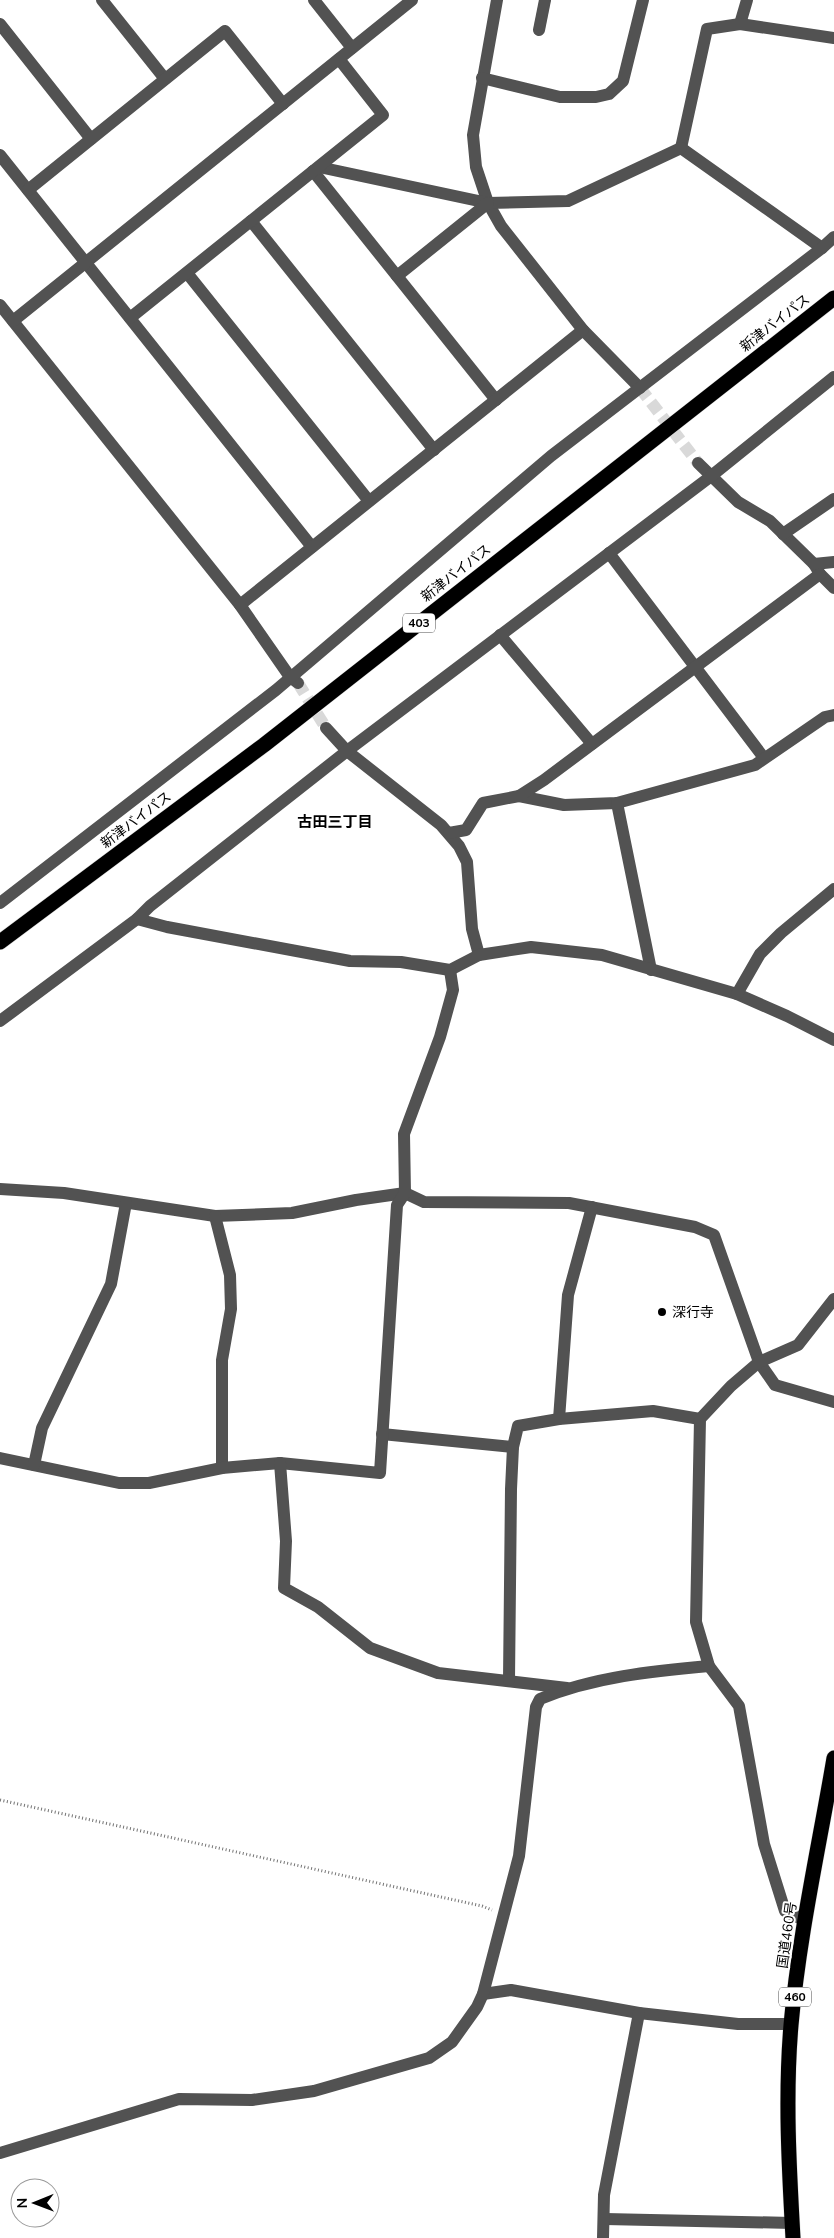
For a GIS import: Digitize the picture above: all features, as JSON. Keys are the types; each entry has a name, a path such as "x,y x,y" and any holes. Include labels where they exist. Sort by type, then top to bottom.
{"highway":[{"name":"新津バイパス","path":"0,942 264,744 834,298"},
{"name":"国道460号","path":"793,2231 788,2088 791,2024 804,1920 834,1758"}],"street":[{"path":"102,0 165,79"},
{"path":"314,0 352,48"},
{"path":"13,321 412,0"},
{"path":"497,0 473,135 476,167 488,203 501,226 583,330 640,388"},
{"path":"540,30 545,0"},
{"path":"482,78 560,96 596,97 609,94 623,81 643,0"},
{"path":"740,24 747,0"},
{"path":"0,24 91,139"},
{"path":"681,148 707,29 740,24 834,38"},
{"path":"28,190 225,31 283,104"},
{"path":"130,318 383,115 338,59"},
{"path":"316,169 488,203 568,201 681,148"},
{"path":"681,148 822,248"},
{"path":"0,155 312,547"},
{"path":"316,169 397,276 496,400"},
{"path":"397,276 488,203"},
{"path":"251,221 434,450"},
{"path":"0,903 268,696 294,680 551,456 834,237"},
{"path":"187,273 369,502"},
{"path":"0,305 240,605 294,680"},
{"path":"240,605 583,330"},
{"path":"0,1021 137,919 157,900 347,751 710,477 834,376"},
{"path":"698,463 710,477 738,502 770,521 834,588"},
{"path":"783,534 834,499"},
{"path":"609,553 764,758"},
{"path":"519,796 694,667 817,569 834,562"},
{"path":"500,635 592,744"},
{"path":"449,833 466,830 483,804 519,796 564,804 617,803 755,764 825,718 834,715"},
{"path":"326,728 347,751 449,833 459,846 467,862 472,929 479,955"},
{"path":"617,803 651,970"},
{"path":"737,994 760,954 780,933 834,890"},
{"path":"137,919 167,928 350,961 401,962 450,970 479,955 531,947 602,955 737,994 787,1016 834,1040"},
{"path":"0,1458 118,1483 149,1483 222,1468 280,1463 380,1473 397,1205 405,1193 404,1134 440,1037 452,990 450,970"},
{"path":"0,1189 64,1193 215,1216 292,1213 356,1200 405,1193 424,1202 569,1203 695,1227 714,1235 759,1362 775,1385 834,1402"},
{"path":"34,1465 42,1428 111,1284 126,1202"},
{"path":"559,1419 568,1295 592,1207"},
{"path":"215,1216 230,1275 231,1309 222,1360 222,1468"},
{"path":"804,1920 785,1912 764,1844 739,1706 709,1666 696,1622 700,1419 731,1386 759,1362 798,1345 834,1299"},
{"path":"509,1680 513,1447 518,1426 559,1419 653,1410 700,1419"},
{"path":"382,1434 513,1447"},
{"path":"280,1463 286,1542 284,1588 318,1607 370,1648 438,1673 572,1688"},
{"path":"0,2153 179,2100 252,2100 314,2091 429,2058 452,2042 483,1994 519,1856 536,1707 540,1698 572,1688 642,1672 709,1666"},
{"path":"483,1994 511,1990 639,2013 738,2024 791,2024"},
{"path":"603,2238 605,2219 604,2195 639,2013"},
{"path":"605,2219 793,2231"}],"path":[{"path":"0,1800 482,1906 504,1914"}],"tunnel":[{"path":"640,388 698,463"},
{"path":"298,683 326,728"}],"place":[{"name":"深行寺","path":"662,1312"}],"district":[{"name":"古田三丁目","path":"335,822"}]}
